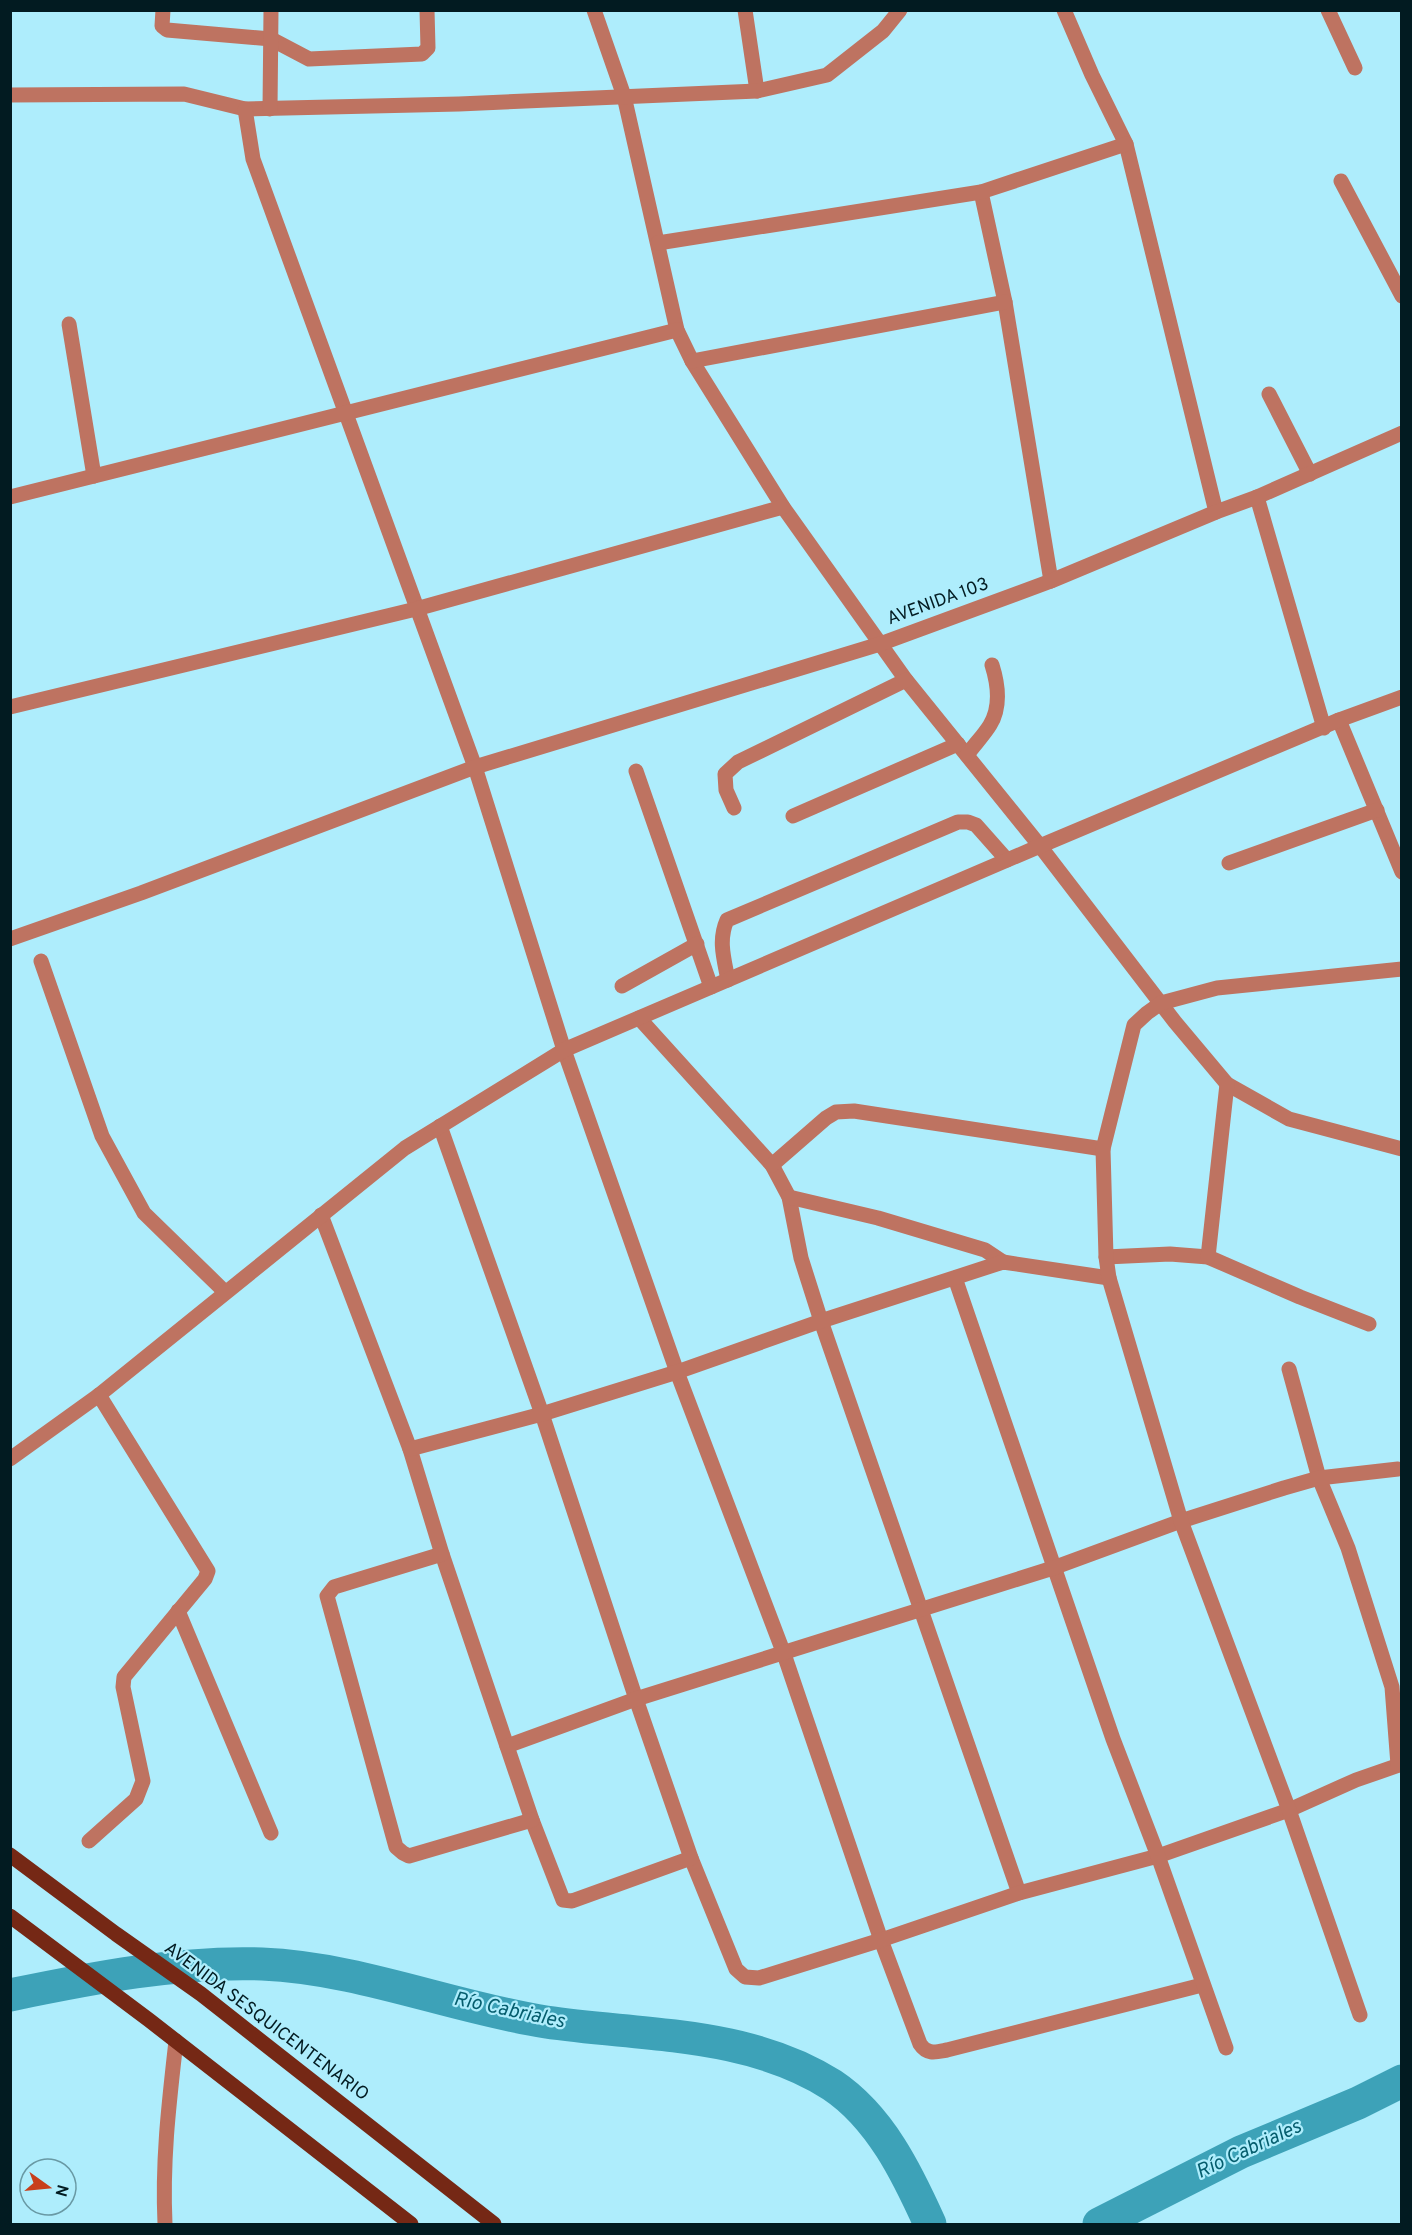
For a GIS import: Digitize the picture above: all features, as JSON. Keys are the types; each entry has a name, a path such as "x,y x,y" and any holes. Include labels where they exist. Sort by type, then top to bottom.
{"main road":[{"name":"AVENIDA SESQUICENTENARIO","path":"10,1855 201,1994 494,2224"},
{"path":"10,1916 149,2019 411,2224"}],"street":[{"path":"163,10 162,26 167,30 271,39 309,59 422,54 428,48 427,10"},
{"path":"270,109 271,10"},
{"path":"594,10 624,96 677,330 692,361 783,507 880,644 906,680 1040,846 1161,1004 1227,1084 1289,1119 1401,1149"},
{"path":"745,10 757,91"},
{"path":"10,94 184,93 246,109 270,109 459,104 757,91 826,75 883,31 900,10"},
{"path":"1064,10 1092,75 1126,144 1216,512"},
{"path":"1328,10 1355,68"},
{"path":"246,109 253,159 474,767 564,1050 677,1372 784,1654 881,1940 920,2044 924,2050 930,2052 947,2050 1202,1985"},
{"path":"658,243 981,192 1126,144"},
{"path":"1341,181 1401,296"},
{"path":"981,192 1005,302 1051,581"},
{"path":"692,361 1005,302"},
{"path":"69,324 94,476"},
{"path":"10,497 677,330"},
{"path":"1269,393 1310,474"},
{"name":"AVENIDA 103","path":"10,939 152,889 474,767 880,644 1051,581 1257,497 1401,433"},
{"path":"1257,497 1324,728"},
{"path":"10,707 416,609 783,507"},
{"path":"793,816 962,750 991,724 998,684 992,665"},
{"path":"734,808 726,790 725,774 738,762 906,680"},
{"path":"10,1459 99,1395 405,1148 564,1050 1040,846 1339,720 1401,697"},
{"path":"1339,720 1377,810 1396,844 1401,872"},
{"path":"636,771 711,987"},
{"path":"1229,863 1377,810"},
{"path":"728,980 722,948 722,932 727,920 958,822 976,825 1007,860"},
{"path":"622,986 697,944"},
{"path":"41,961 102,1136 144,1212 225,1292"},
{"path":"1360,2015 1289,1810 1181,1521 1109,1278 1106,1257 1103,1149 1134,1025 1161,1004 1218,988 1401,969"},
{"path":"639,1018 772,1166 789,1197 801,1258 821,1321 1019,1893"},
{"path":"1208,1257 1227,1084"},
{"path":"772,1166 826,1118 836,1112 854,1111 1103,1149"},
{"path":"440,1126 542,1414 691,1858 736,1969 745,1977 759,1978 1019,1893 1158,1856 1289,1810 1356,1780 1400,1765 1392,1687 1348,1548 1319,1478 1289,1369"},
{"path":"789,1197 878,1218 985,1250 1003,1262 1109,1278"},
{"path":"321,1215 410,1449 442,1554 532,1820 563,1900 567,1901 691,1858"},
{"path":"1106,1257 1170,1254 1208,1257 1299,1297 1369,1324"},
{"path":"410,1449 542,1414 677,1372 821,1321 1003,1262"},
{"path":"955,1278 1053,1568 1226,2048"},
{"path":"89,1841 136,1799 143,1781 123,1687 124,1677 205,1579 208,1571 99,1395"},
{"path":"507,1746 636,1699 1053,1568 1181,1521 1319,1478 1398,1469"},
{"path":"442,1554 334,1587 327,1596 396,1847 409,1856 532,1820"},
{"path":"178,1611 271,1833"},
{"path":"165,2224 163,2179 176,2041"}],"waterway":[{"name":"Río Cabriales","path":"10,1995 104,1977 167,1968 262,1964 298,1967 369,1980 546,2022 693,2038 730,2045 765,2054 799,2067 832,2085 849,2098 864,2113 890,2147 912,2185 930,2224"},
{"name":"Río Cabriales","path":"1099,2224 1241,2152 1358,2103 1402,2081"}]}
